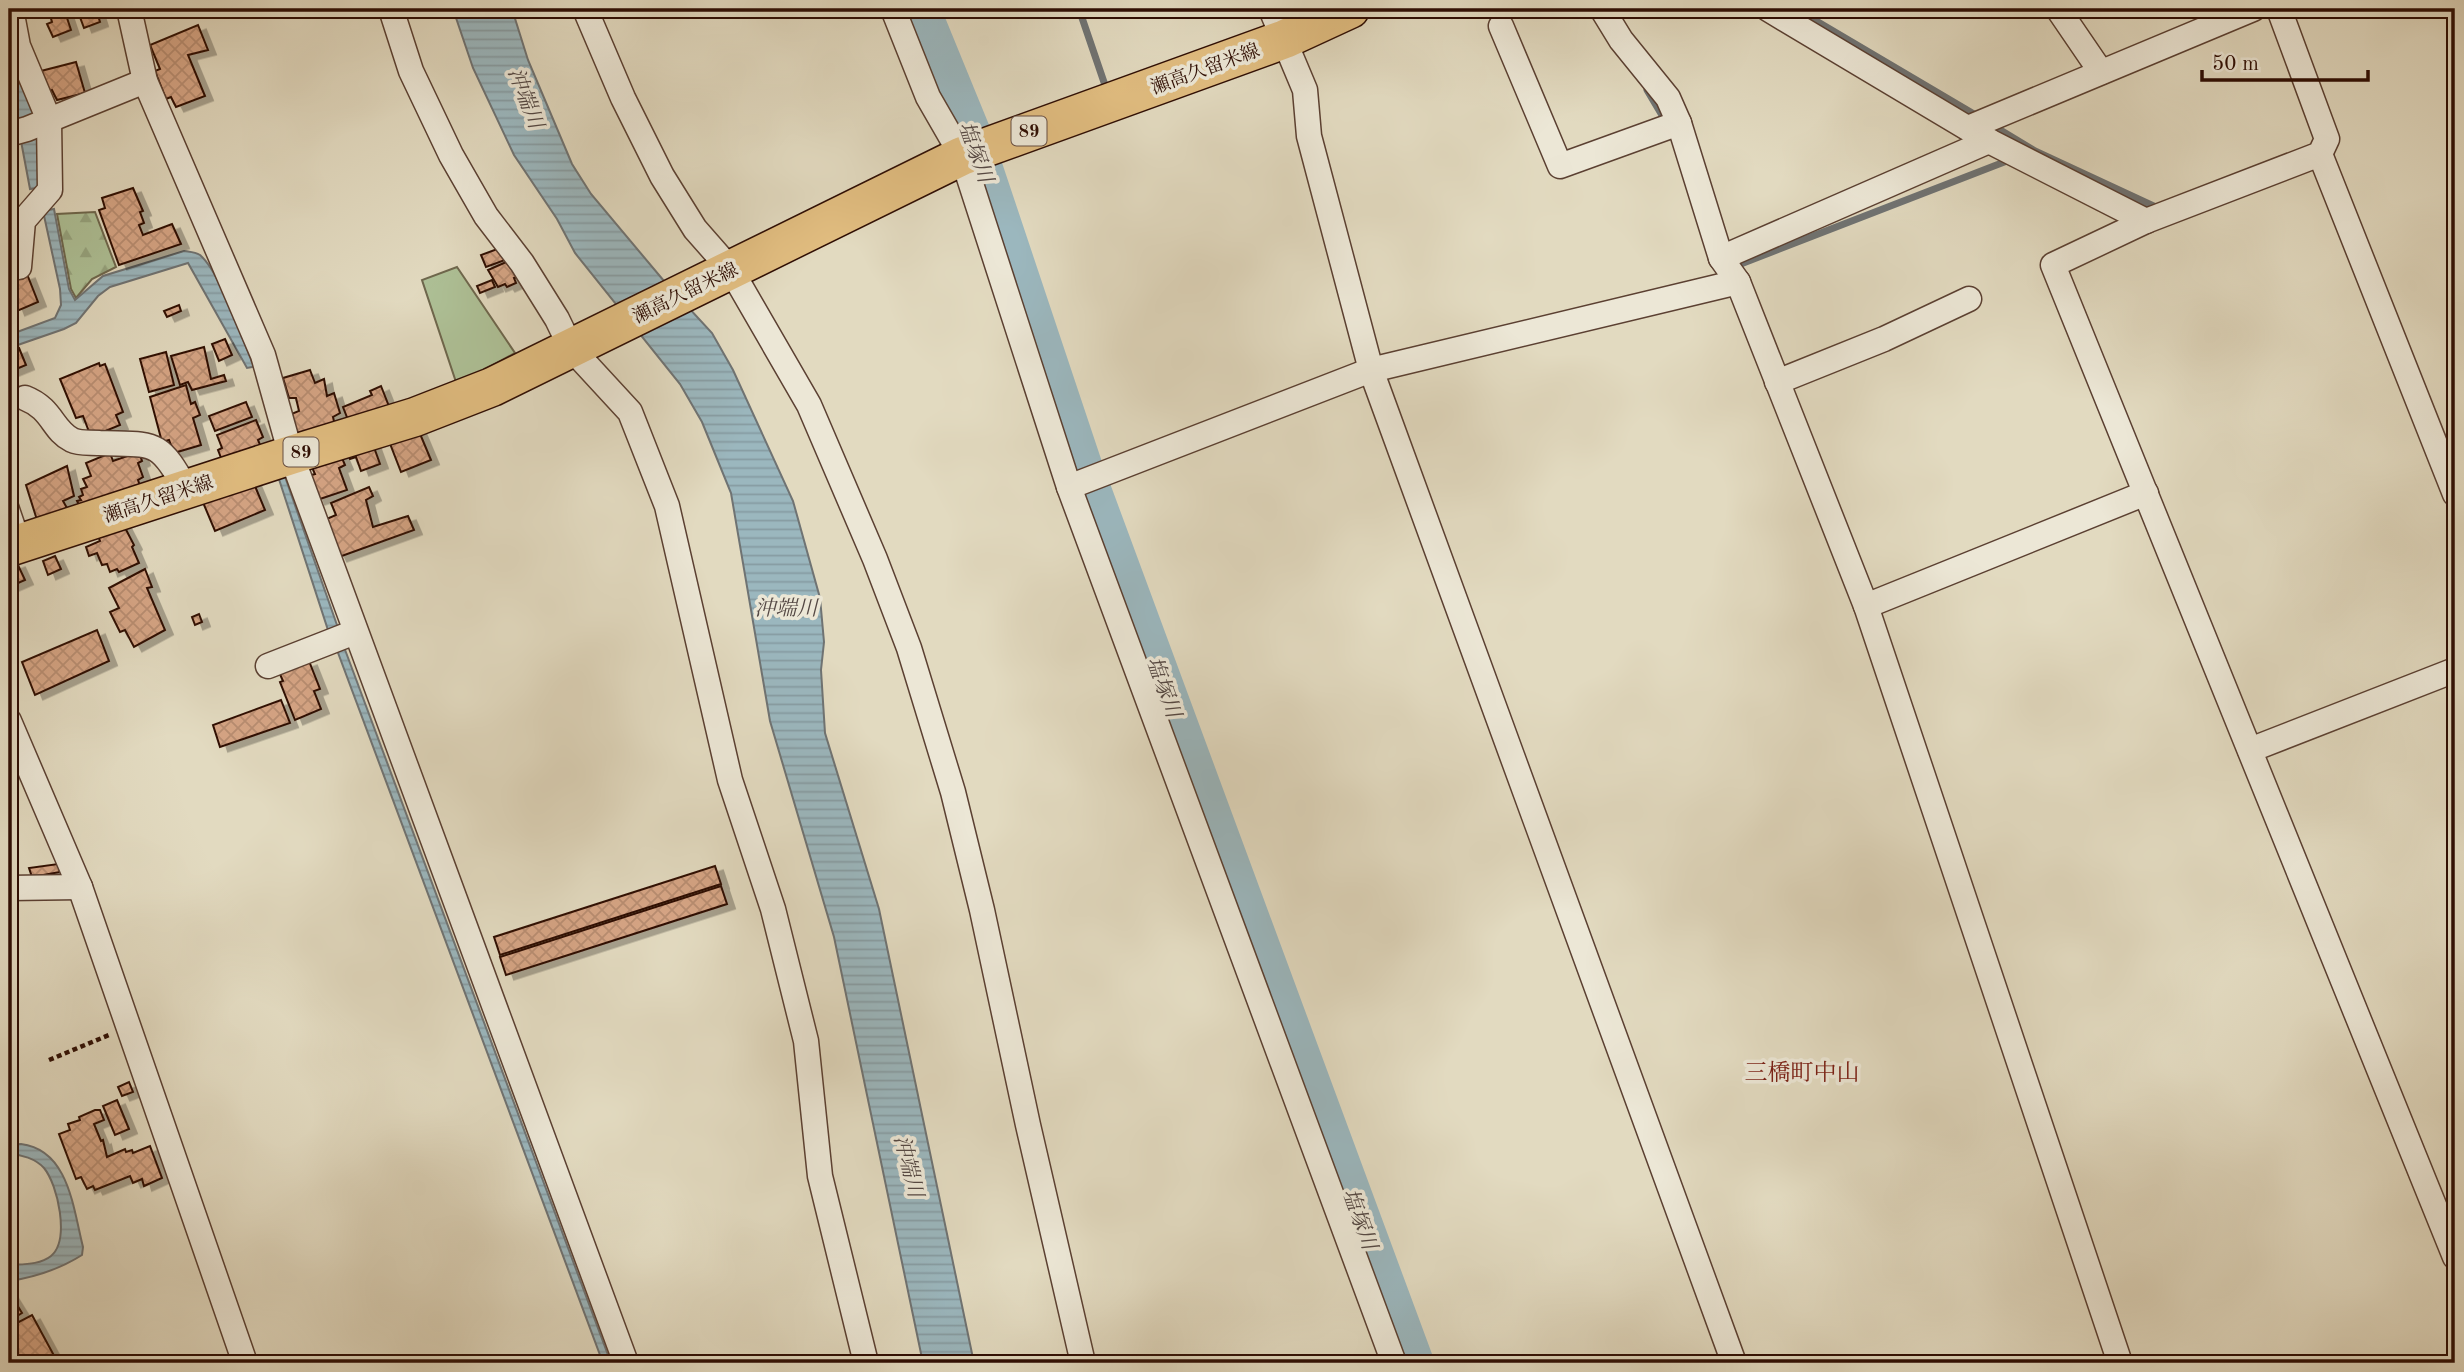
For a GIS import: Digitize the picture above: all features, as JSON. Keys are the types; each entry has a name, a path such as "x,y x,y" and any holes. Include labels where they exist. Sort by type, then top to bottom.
{"main road":[{"name":"瀬高久留米線","path":"17,544 415,417 492,387 962,156 1278,24 1350,9"}],"street":[{"path":"11,9 19,46 49,120 50,190 23,221 19,267"},
{"path":"128,9 145,81 263,355 290,455 626,1363"},
{"path":"391,9 411,71 451,155 486,216 523,263 557,319 630,412 667,506 730,780 773,909 806,1041 820,1176 866,1363"},
{"path":"585,9 623,98 662,176 809,405 875,559 909,648 953,792 982,910 1083,1363"},
{"path":"893,9 928,97 962,156 1069,487 1394,1363"},
{"path":"1602,9 1621,40 1668,98 1679,123 1721,258 1738,282 1866,606 2120,1363"},
{"path":"1768,9 1989,141 2146,221"},
{"path":"2057,9 2101,72"},
{"path":"1968,128 2253,9"},
{"path":"2279,9 2328,139 2320,154 2146,221 2053,265 2455,1257"},
{"path":"1278,24 1305,90 1309,136 1371,370 1734,1363"},
{"path":"1501,26 1560,166 1679,123"},
{"path":"9,133 49,120 145,81"},
{"path":"1721,258 1989,141"},
{"path":"2320,154 2455,494"},
{"path":"1069,487 1371,370 1738,282"},
{"path":"1777,382 1969,299"},
{"path":"25,398 38,403 50,414 62,433 75,442 137,444 158,448 170,460 186,489"},
{"path":"1866,606 2146,493"},
{"path":"268,666 355,632"},
{"path":"2250,750 2455,670"},
{"path":"9,721 80,887 245,1363"},
{"path":"9,888 80,887"}],"lane":[{"path":"9,497 17,544"}],"path":[{"path":"49,1060 128,1027"}],"green space":[{"path":"95,212 116,267 92,279 76,298 71,289 57,214"},
{"path":"457,267 515,353 457,385 422,280"}],"water":[{"name":"沖端川","path":"453,9 512,9 528,60 572,164 591,194 712,333 733,370 793,501 820,598 824,642 821,670 825,733 879,909 974,1363 923,1363 834,937 770,721 731,493 702,422 680,384 575,253 557,219 514,155 473,68"},
{"path":"9,56 18,80 36,110 36,114 17,122 9,88"},
{"path":"43,132 44,187 30,189 21,141"},
{"path":"54,209 69,289 75,300 103,276 184,251 196,253 208,263 222,289 252,362 255,363 252,367 247,368 188,263 110,287 98,296 76,323 9,348 9,335 55,318 61,305 43,211"},
{"path":"276,470 283,471 338,628 328,630"},
{"path":"344,647 611,1363 603,1363 337,650"},
{"path":"21,1144 50,1157 59,1169 72,1199 83,1247 82,1255 65,1264 38,1275 10,1281 9,1265 31,1264 51,1256 57,1248 61,1226 54,1187 44,1168 23,1156 9,1154 9,1145"}],"building":[{"path":"48,9 64,9 71,30 53,37 47,24 52,22"},
{"path":"77,9 96,9 100,22 84,28"},
{"path":"198,25 208,50 188,55 205,96 176,107 171,97 166,99 155,71 160,69 150,45"},
{"path":"76,62 85,93 57,100 52,90 43,94 37,72"},
{"path":"133,188 143,211 140,212 144,223 139,225 143,235 172,224 181,244 119,265 99,210 105,208 102,198"},
{"path":"500,248 505,260 486,267 481,255"},
{"path":"511,260 518,277 514,278 516,283 498,287 488,270"},
{"path":"27,274 38,302 17,311 9,290 9,281"},
{"path":"492,280 495,287 480,293 477,286"},
{"path":"179,305 181,311 167,317 164,311"},
{"path":"225,339 232,355 219,361 212,344"},
{"path":"204,347 211,379 224,375 226,381 192,390 188,382 180,385 171,356"},
{"path":"19,348 26,365 9,372 9,352"},
{"path":"166,352 174,385 149,392 140,359"},
{"path":"99,363 100,366 105,364 123,412 116,415 120,425 91,437 83,416 76,418 60,379"},
{"path":"310,370 315,383 324,379 327,396 334,393 340,413 333,417 336,430 300,444 289,415 299,411 296,398 289,398 283,378"},
{"path":"186,385 191,404 195,402 200,415 193,418 201,445 174,453 169,440 162,442 150,397"},
{"path":"381,386 390,409 350,425 343,407 372,395 370,391"},
{"path":"246,402 252,417 215,431 209,416"},
{"path":"256,420 263,437 258,440 263,452 225,468 218,450 222,448 217,435"},
{"path":"418,429 431,460 401,472 389,441"},
{"path":"371,439 380,464 361,471 356,457 350,459 346,449"},
{"path":"339,451 345,465 339,468 347,490 317,500 308,476 315,474 310,463"},
{"path":"139,452 142,461 138,463 143,477 138,480 142,492 81,509 77,501 81,500 79,497 83,495 81,489 87,487 83,479 91,476 86,463 110,453 113,461"},
{"path":"67,466 74,496 63,501 67,508 37,520 26,485"},
{"path":"252,479 265,510 215,531 202,500"},
{"path":"369,487 373,496 366,500 373,527 408,516 414,530 339,557 322,521 336,515 331,503"},
{"path":"120,518 134,545 132,547 139,563 119,572 117,569 110,572 107,564 102,565 97,553 89,556 86,547 100,541 96,531"},
{"path":"55,556 61,569 48,575 43,561"},
{"path":"17,563 25,580 9,587 9,566"},
{"path":"145,569 152,587 147,588 165,630 134,647 125,630 120,632 110,612 119,608 109,588"},
{"path":"199,614 202,622 195,625 192,617"},
{"path":"97,630 109,661 35,695 22,662"},
{"path":"309,661 320,689 314,691 321,709 295,720 280,682 283,681 279,672"},
{"path":"281,700 290,723 220,747 213,725"},
{"path":"58,864 60,872 32,877 29,868"},
{"path":"715,866 721,884 500,955 494,937"},
{"path":"721,886 727,904 506,975 500,957"},
{"path":"129,1082 133,1092 122,1096 118,1087"},
{"path":"117,1100 129,1129 115,1135 103,1106"},
{"path":"100,1110 104,1120 94,1124 101,1141 103,1140 107,1157 125,1149 126,1152 132,1150 133,1153 150,1146 162,1178 144,1186 142,1179 133,1183 130,1176 95,1190 93,1186 87,1189 81,1177 76,1179 59,1134 70,1130 68,1124"},
{"path":"9,1292 22,1313 9,1321"},
{"path":"32,1315 58,1363 24,1363 21,1358 12,1361 9,1356 9,1327"}],"waterway":[{"name":"塩塚川","path":"920,9 972,136 1083,468 1414,1363"},
{"path":"1079,9 1107,91"},
{"path":"1796,9 1979,117"},
{"path":"1647,90 1666,122"},
{"path":"1992,125 2035,151 2160,209"},
{"path":"1733,267 2012,159"}],"district":[{"name":"三橋町中山","path":"1802,1072"}]}
